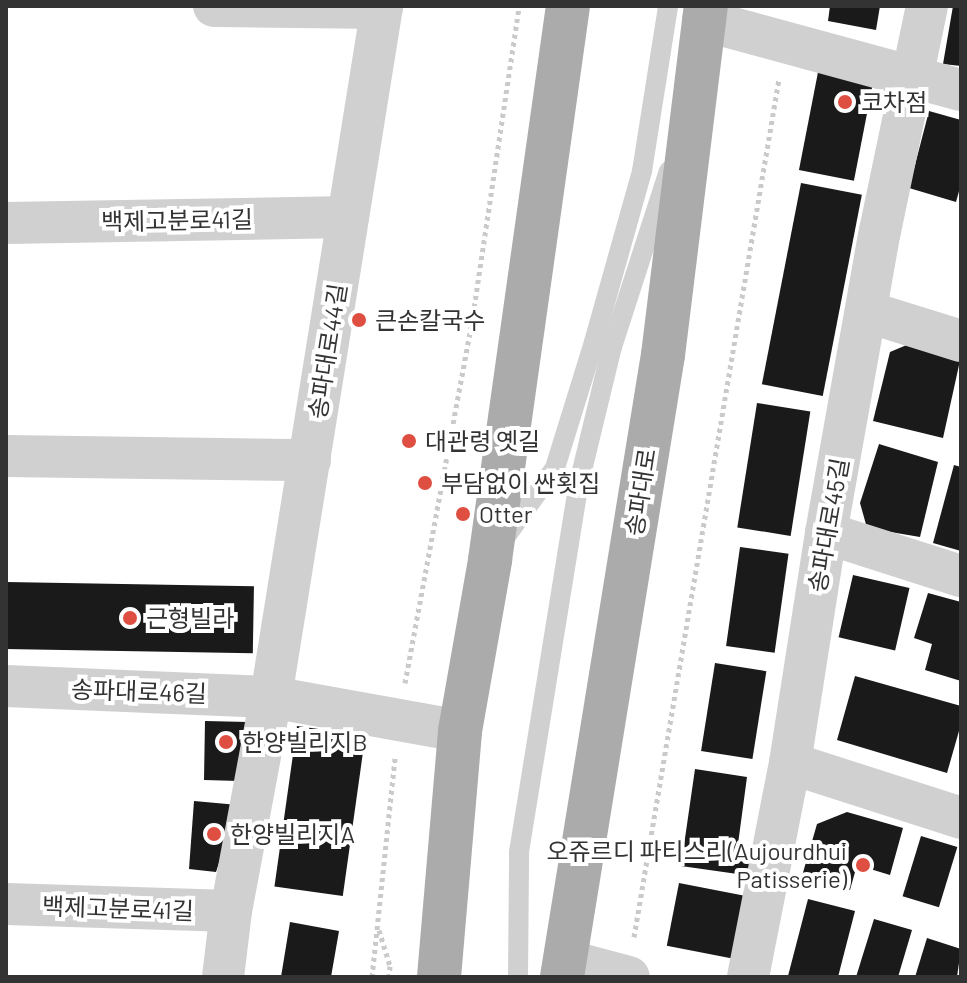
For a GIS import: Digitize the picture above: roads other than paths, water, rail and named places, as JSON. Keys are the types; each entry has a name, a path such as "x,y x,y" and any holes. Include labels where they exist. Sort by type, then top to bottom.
{"main road":[{"path":"439,977 460,731 490,560 568,6"},
{"name":"송파대로","path":"563,968 663,355 691,105 692,11"}],"street":[{"path":"214,6 382,7"},
{"name":"송파대로45길","path":"748,977 790,763 826,533 911,74 927,6"},
{"name":"송파대로44길","path":"271,697 382,7"},
{"path":"692,11 961,90"},
{"name":"백제고분로41길","path":"6,223 348,217"},
{"path":"868,312 961,341"},
{"path":"6,456 310,460"},
{"path":"826,533 961,576"},
{"name":"송파대로46길","path":"6,686 271,697 460,731"},
{"path":"223,977 231,911 271,697"},
{"path":"790,763 961,818"},
{"name":"백제고분로41길","path":"6,904 231,911"},
{"path":"563,968 628,977"}],"lane":[{"path":"490,560 555,468 692,11"},
{"path":"518,977 519,852 579,483 612,347 691,105"}],"place":[{"name":"코차점","path":"845,102"},
{"name":"큰손칼국수","path":"359,320"},
{"name":"대관령 옛길","path":"409,441"},
{"name":"부담없이 싼횟집","path":"425,483"},
{"name":"Otter","path":"463,514"},
{"name":"근형빌라","path":"130,618"},
{"name":"한양빌리지B","path":"226,742"},
{"name":"한양빌리지A","path":"214,834"},
{"name":"오쥬르디 파티스리(Aujourdhui Patisserie)","path":"863,865"}]}
